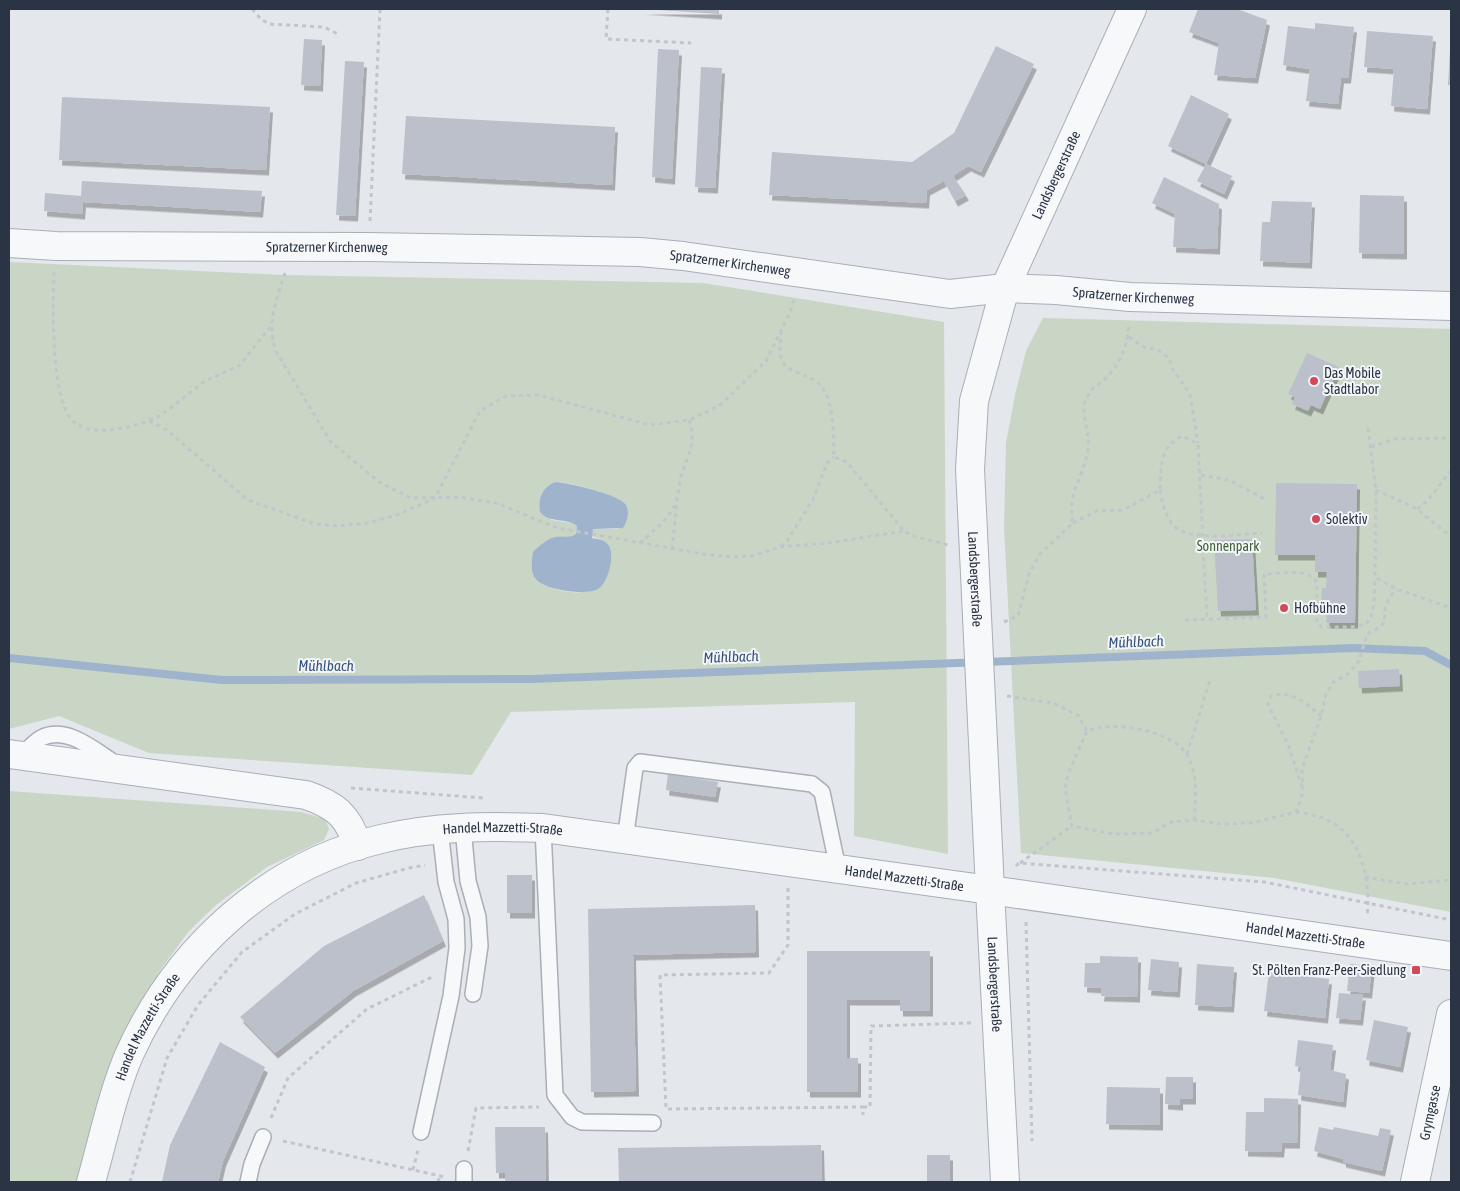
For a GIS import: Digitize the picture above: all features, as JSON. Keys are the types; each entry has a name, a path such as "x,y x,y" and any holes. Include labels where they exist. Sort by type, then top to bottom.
{"street":[{"name":"Landsbergerstraße","path":"1006,1182 990,890 992,695 989,627 973,552 970,469 974,401 1004,288 1132,9"},
{"name":"Spratzerner Kirchenweg","path":"9,243 56,246 369,247 640,252 683,256 950,294 1004,288 1056,290 1130,297 1451,306"},
{"path":"15,755 306,794 325,802 341,813 350,824 358,846"},
{"name":"Handel Mazzetti-Straße","path":"92,1182 128,1057 147,1018 170,981 197,948 263,891 300,869 381,839 452,829 543,828 1451,956"},
{"name":"Grymgasse","path":"1415,1182 1451,1014"}],"lane":[{"path":"625,840 635,768 640,762 812,784 822,792 838,869"},
{"path":"543,828 555,1095 572,1118 582,1122 653,1123"},
{"path":"421,1132 451,996 457,948 456,919 446,882 444,862 452,829"},
{"path":"452,829 478,918 480,946 473,994"},
{"path":"248,1182 252,1164 263,1137"}],"path":[{"path":"252,9 262,20 270,24 324,27 338,34"},
{"path":"369,247 380,9"},
{"path":"608,9 606,39 691,44"},
{"path":"56,246 53,289 55,352 59,387 68,415 74,422 84,427 100,429 116,429 160,416 205,381 240,365 270,327 294,247"},
{"path":"148,421 167,430 248,500 315,524 339,526 386,519 435,498 480,411 506,396 538,396 650,425 689,420 719,406 766,361 780,328 790,312 802,274"},
{"path":"1073,523 1071,498 1088,451 1089,437 1084,407 1089,393 1107,377 1120,359 1128,338 1130,297"},
{"path":"270,327 271,338 276,352 330,441 379,482 411,498 458,497 488,501 558,528 733,558 752,556 780,547 829,543 904,531"},
{"path":"780,328 782,361 788,368 815,380 824,390 832,426 834,457"},
{"path":"1128,338 1144,347 1158,350 1169,358 1172,368 1190,394 1201,475 1201,535 1206,619"},
{"path":"672,549 681,476 693,444 693,431 689,420"},
{"path":"1185,620 1266,617 1264,574 1304,573 1313,576 1317,582 1317,622 1322,627 1360,627 1370,621 1374,613 1376,490 1368,428"},
{"path":"1198,444 1182,436 1170,443 1162,456 1160,490 1164,509 1175,527 1201,535 1262,533"},
{"path":"1371,447 1394,439 1451,438"},
{"path":"834,457 847,462 904,531 913,536 973,552"},
{"path":"780,547 794,532 813,499 827,463 834,457"},
{"path":"1417,509 1429,500 1440,483 1451,472"},
{"path":"1201,475 1229,480 1265,499"},
{"path":"989,627 1018,616 1029,574 1040,554 1073,523 1097,511 1123,510 1160,490"},
{"path":"1376,490 1417,509 1451,536"},
{"path":"640,543 659,526 677,499"},
{"path":"1375,577 1396,589 1451,608"},
{"path":"1296,812 1303,792 1302,769 1321,717 1326,694 1334,682 1348,674 1359,661 1368,634 1381,626 1386,620 1387,604 1396,589"},
{"path":"1187,754 1210,680"},
{"path":"1303,792 1288,744 1268,706 1271,696 1280,693 1292,696 1321,717"},
{"path":"992,695 1053,703 1078,715 1087,730"},
{"path":"1072,826 1065,788 1068,774 1087,730 1121,726 1152,732 1176,744 1187,754 1194,775 1196,798 1194,820"},
{"path":"990,890 1019,863 1072,826 1114,834 1152,833 1171,822 1194,820 1223,824 1251,823 1296,812 1316,816 1333,823 1348,836 1358,851 1365,877 1368,904 1364,944"},
{"path":"130,1182 167,1058 198,1005 242,952 295,914 356,883 408,868 444,862"},
{"path":"788,862 788,945 769,973 660,975 666,1109 870,1107 871,1026 997,1022"},
{"path":"1019,863 1264,882 1451,920"},
{"path":"1365,877 1407,884 1451,880"},
{"path":"1026,897 1032,1144"},
{"path":"455,966 367,1009 288,1078 263,1137 440,1175 464,1177 476,1108 562,1106"},
{"path":"863,1107 863,1115"},
{"path":"438,1182 440,1175"}],"green space":[{"path":"9,262 284,275 703,283 944,322 948,854 854,836 855,702 511,712 472,775 149,753 59,716 9,729","holes":["555,482 613,496 626,505 618,529 593,529 591,536 600,539 610,561 605,581 587,591 573,592 557,589 542,582 533,573 562,537 570,537 576,534 577,526 573,523 551,520"]},
{"name":"Sonnenpark","path":"1043,318 1451,329 1451,912 1274,878 1021,853 1004,527 1006,443 1026,351"},
{"path":"9,791 301,812 325,819 329,829 324,840 267,867 216,905 189,931 161,969 133,1022 108,1077 77,1182 9,1182"}],"water":[{"path":"555,482 604,493 622,501 626,505 628,517 623,528 593,529 592,538 602,540 611,550 610,569 602,586 598,589 575,592 555,589 540,582 533,575 532,562 535,550 552,538 576,534 577,526 573,523 548,518 540,512 540,502 544,490"}],"building":[{"path":"642,9 719,9 719,14"},
{"path":"1198,9 1237,9 1267,20 1255,78 1214,75 1219,43 1189,32"},
{"path":"1315,23 1354,27 1348,78 1341,78 1338,104 1306,101 1310,69 1283,65 1288,26 1315,29"},
{"path":"1367,31 1433,36 1427,109 1391,106 1394,69 1364,67"},
{"path":"304,39 322,40 320,86 301,85"},
{"path":"996,46 1034,64 981,172 968,166 953,176 966,195 955,201 944,181 927,190 926,203 769,195 772,152 912,162 954,133"},
{"path":"658,49 679,50 672,179 652,177"},
{"path":"1450,49 1451,85 1448,85"},
{"path":"345,61 364,62 355,216 336,215"},
{"path":"701,67 722,68 715,188 695,187"},
{"path":"1191,95 1229,114 1206,164 1168,146"},
{"path":"62,97 270,107 266,170 59,160"},
{"path":"406,116 615,127 612,185 402,174"},
{"path":"1206,164 1232,176 1224,194 1197,181"},
{"path":"1164,177 1219,204 1217,249 1173,247 1175,214 1152,203"},
{"path":"82,181 262,191 260,212 83,202 82,214 44,211 45,193 81,196"},
{"path":"1360,195 1404,196 1404,254 1359,253"},
{"path":"1272,201 1312,202 1309,263 1260,261 1262,222 1270,222"},
{"name":"Das Mobile Stadtlabor","path":"1307,353 1339,367 1320,409 1311,405 1308,411 1292,404 1295,397 1288,394"},
{"name":"Solektiv","path":"1276,483 1357,484 1355,623 1326,623 1327,608 1321,608 1322,588 1326,588 1327,572 1315,572 1315,555 1275,555"},
{"path":"1252,539 1256,610 1218,611 1214,540"},
{"path":"1399,669 1400,686 1359,688 1358,671"},
{"path":"668,774 718,782 715,797 666,790"},
{"path":"507,875 532,875 532,913 507,913"},
{"path":"424,895 443,941 353,991 275,1053 240,1017 324,946"},
{"path":"755,905 756,952 633,955 636,1091 591,1092 588,909"},
{"path":"807,951 930,951 930,1011 900,1011 900,1000 847,1000 847,1058 858,1058 858,1092 807,1092"},
{"path":"1100,956 1138,957 1137,997 1101,996 1102,988 1084,987 1085,963 1100,963"},
{"path":"1151,959 1179,962 1177,992 1148,990"},
{"path":"1197,964 1234,967 1231,1007 1195,1005"},
{"path":"1350,964 1372,966 1369,993 1347,991"},
{"path":"1269,972 1329,979 1325,1018 1264,1011"},
{"path":"1339,993 1363,995 1360,1020 1336,1018"},
{"path":"1374,1020 1408,1027 1400,1067 1366,1060"},
{"path":"1298,1040 1333,1045 1330,1070 1346,1074 1343,1102 1298,1095 1301,1067 1295,1066"},
{"path":"220,1042 265,1067 223,1161 218,1182 162,1182 170,1145"},
{"path":"1166,1077 1193,1077 1193,1099 1180,1099 1180,1105 1165,1104"},
{"path":"1107,1087 1160,1088 1160,1125 1106,1124"},
{"path":"1264,1098 1298,1099 1297,1143 1282,1143 1281,1152 1245,1151 1246,1112 1264,1112"},
{"path":"495,1127 545,1127 546,1182 505,1182 505,1173 496,1173"},
{"path":"1319,1127 1333,1130 1334,1127 1378,1136 1380,1128 1391,1130 1382,1171 1343,1162 1343,1159 1314,1151"},
{"path":"821,1145 822,1182 619,1182 618,1148"},
{"path":"927,1155 950,1155 950,1182 927,1182"}],"waterway":[{"name":"Mühlbach","path":"9,658 222,680 532,679 1353,648 1425,651 1451,665"}],"place":[{"name":"Das Mobile Stadtlabor","path":"1314,381"},
{"name":"Solektiv","path":"1316,519"},
{"name":"Hofbühne","path":"1284,608"},
{"name":"St. Pölten Franz-Peer-Siedlung","path":"1416,970"}]}
